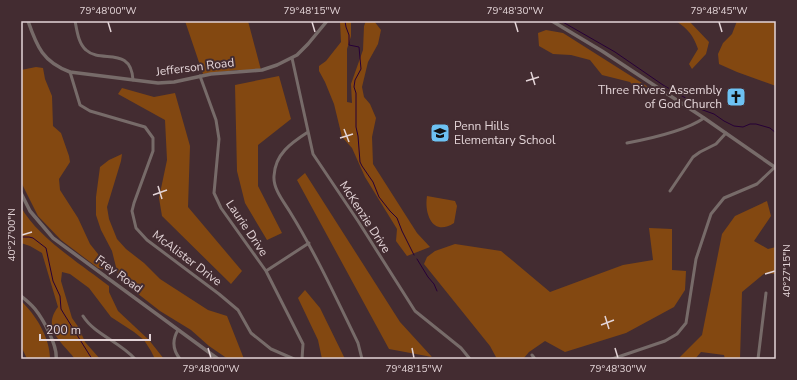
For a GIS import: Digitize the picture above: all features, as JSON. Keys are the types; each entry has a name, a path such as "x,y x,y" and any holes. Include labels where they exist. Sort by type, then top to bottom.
{"street":[{"name":"Jefferson Road","path":"28,21 36,44 44,56 55,66 70,72 133,80 166,82 200,76 262,70 278,65 292,58 304,48 327,21"},
{"path":"75,21 81,43 85,49 92,53 116,57 123,60 131,69 133,80"},
{"path":"552,21 602,51 776,167 757,184 724,198 711,214 696,259 686,323 677,334 665,341 612,359"},
{"name":"McKenzie Drive","path":"292,58 313,154 358,221 415,311 461,348 470,359"},
{"name":"McAlister Drive","path":"70,72 80,105 90,111 145,127 153,138 153,151 132,211 136,228 147,240 238,310 251,333 271,349 294,359"},
{"name":"Laurie Drive","path":"200,76 216,120 219,139 214,193 221,208 266,271 303,344 302,359"},
{"path":"627,143 656,137 696,123 704,118"},
{"path":"308,132 288,146 277,161 274,177 278,193 309,243 358,343 362,359"},
{"path":"670,191 693,157 716,144 726,133"},
{"name":"Frey Road","path":"21,193 30,211 54,238 218,359"},
{"path":"266,271 309,243"},
{"path":"758,359 766,293"},
{"path":"21,296 35,309 40,317 54,346 56,359"},
{"path":"83,316 91,326 124,347 135,359"},
{"path":"178,330 173,342 175,352 180,359"},
{"path":"532,355 535,359"}],"shaded area":[{"path":"185,21 248,21 261,70 237,70 203,74"},
{"path":"340,21 351,21 351,36 347,49 347,102 352,103 351,84 363,50 364,26 366,21 374,21 381,30 378,44 368,62 362,87 364,97 370,104 376,118 372,137 373,164 417,233 430,247 407,256 396,241 397,229 365,177 352,148 342,137 334,104 319,71 319,66 326,61 341,42"},
{"path":"676,21 689,21 709,42 706,54 692,69 689,64 698,49 690,33"},
{"path":"737,21 776,21 776,86 719,64 718,54 723,43 732,34"},
{"path":"546,30 563,33 653,90 648,93 641,93 630,82 602,75 590,60 571,55 553,54 539,46 538,33"},
{"path":"36,67 43,68 45,79 52,96 53,126 61,133 69,156 70,162 59,179 60,190 78,218 90,244 102,259 103,269 98,268 61,240 38,216 21,182 21,70"},
{"path":"279,76 291,119 258,145 258,186 282,233 267,240 245,203 237,171 235,85"},
{"path":"122,88 154,97 175,93 190,146 188,207 242,271 231,284 162,216 159,198 167,160 165,120 118,94"},
{"path":"122,154 107,207 109,219 117,239 160,279 208,310 227,316 244,359 228,359 209,346 191,330 160,311 119,279 112,251 101,230 96,215 96,197 100,167 109,160"},
{"path":"305,173 400,322 432,357 389,349 297,180"},
{"path":"427,196 455,201 457,206 454,223 447,227 440,227 432,222 427,210"},
{"path":"767,201 771,216 754,241 768,249 776,247 776,274 765,273 742,292 740,359 725,359 724,355 701,352 695,359 678,359 702,335 722,234 735,216"},
{"path":"21,207 28,218 49,240 109,286 109,292 118,311 149,340 164,359 155,359 144,340 111,317 89,288 70,274 62,272 61,281 72,318 79,328 85,342 100,359 75,359 60,341 53,329 53,315 58,307 42,253 21,243"},
{"path":"649,228 672,229 672,270 686,271 685,290 674,307 626,333 565,352 545,341 529,352 523,359 497,359 490,346 424,264 427,257 435,251 455,244 501,251 550,292 623,265 653,260"},
{"path":"305,290 320,308 345,359 322,359 318,340 298,298"},
{"path":"21,301 37,320 45,335 48,343 50,359 27,359 21,346"}],"waterway":[{"path":"345,21 349,35 349,45 359,47 361,69 355,80 354,87 356,93 356,127 360,162 373,182 379,197 397,218 414,255"},
{"path":"561,21 615,52 663,85 689,100 700,109 714,114 734,126 743,127 750,124 756,124 770,128 776,133"},
{"path":"21,237 33,238 46,248 53,281 60,296 61,309 92,359"},
{"path":"417,259 437,291"}],"place":[{"name":"Three Rivers Assembly of God Church","path":"736,97"},
{"name":"Penn Hills Elementary School","path":"440,133"}]}
